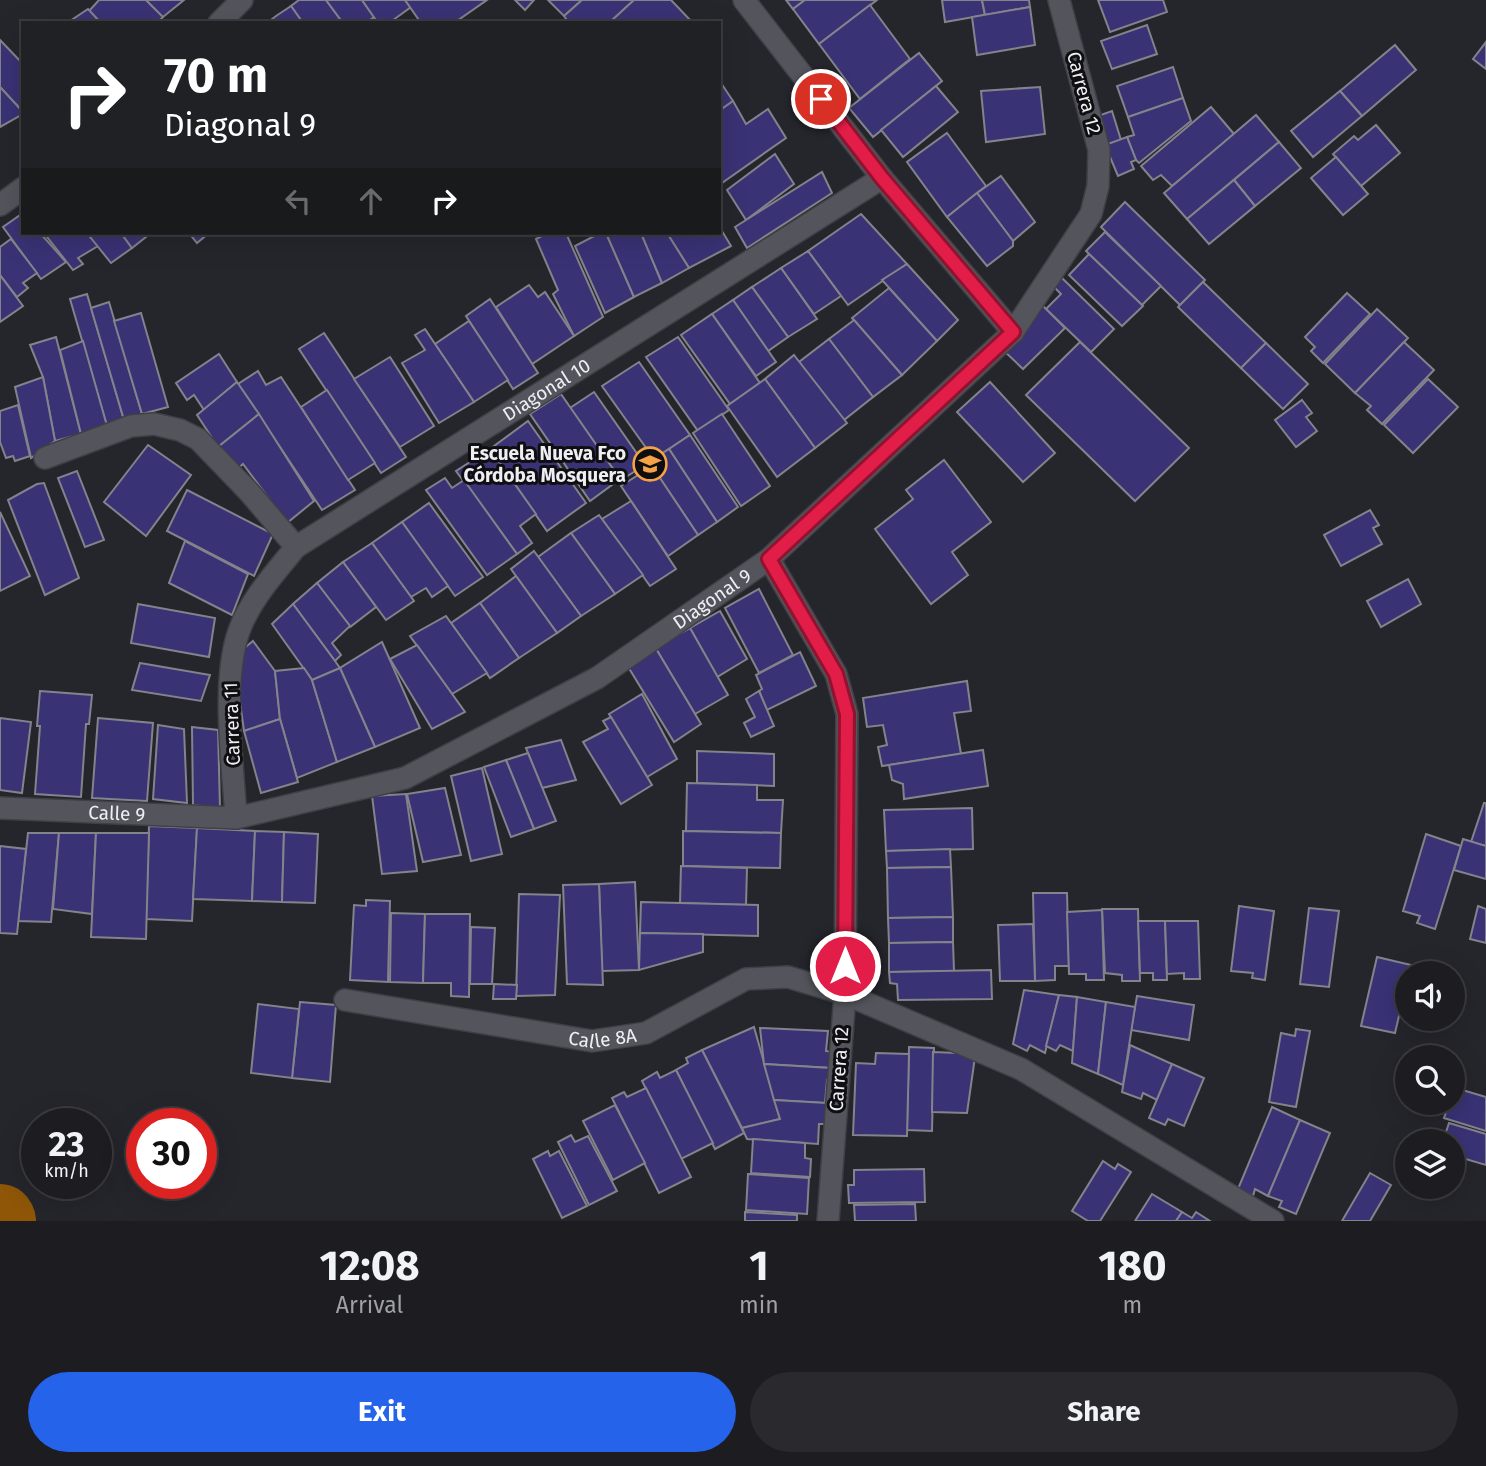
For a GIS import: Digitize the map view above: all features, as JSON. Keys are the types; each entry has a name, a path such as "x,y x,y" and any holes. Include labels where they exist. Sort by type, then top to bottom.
{"street":[{"path":"221,21 242,0"},
{"path":"744,0 882,178 1013,332"},
{"name":"Carrera 12","path":"1059,0 1099,150 1098,186"},
{"name":"Diagonal 10","path":"239,631 263,587 296,547 882,178"},
{"name":"Diagonal 9","path":"236,818 405,778 597,678 769,559 1013,332 1091,214 1098,186"},
{"path":"0,205 21,189"},
{"path":"45,458 131,426 154,424 180,430 198,439 273,518 296,547"},
{"name":"Carrera 12","path":"769,559 836,674 847,714 845,994 828,1221"},
{"name":"Carrera 11","path":"236,818 229,681 239,631"},
{"name":"Calle 9","path":"0,808 236,818"},
{"name":"Calle 8A","path":"345,1000 592,1041 646,1032 746,979 789,977 845,994 1021,1069 1273,1221"}],"building":[{"path":"99,0 146,0 163,17 159,21 99,21 89,11"},
{"path":"146,0 184,0 163,17"},
{"path":"299,0 326,0 342,21 302,21 291,6"},
{"path":"326,0 362,0 374,17 369,21 342,21"},
{"path":"362,0 405,0 411,7 392,21 377,21"},
{"path":"405,0 487,0 457,21 420,21"},
{"path":"515,0 534,0 525,10"},
{"path":"548,0 582,0 564,16"},
{"path":"582,0 634,0 611,21 568,21 564,16"},
{"path":"634,0 671,0 691,21 611,21"},
{"path":"786,0 805,0 793,9"},
{"path":"805,0 877,0 819,44 793,9"},
{"path":"942,0 982,0 985,15 945,22"},
{"path":"982,0 1029,0 1030,7 985,15"},
{"path":"1098,0 1163,0 1167,12 1110,32"},
{"path":"870,5 910,59 860,99 819,44"},
{"path":"291,6 302,21 270,21"},
{"path":"1030,7 1035,45 977,55 972,17"},
{"path":"88,9 99,21 70,21"},
{"path":"1147,25 1157,54 1112,69 1101,41"},
{"path":"0,40 21,62 21,110 0,87"},
{"path":"1486,42 1486,69 1473,59"},
{"path":"1395,45 1416,70 1362,116 1340,91"},
{"path":"919,53 942,81 873,137 849,108"},
{"path":"1173,67 1183,98 1128,117 1117,86"},
{"path":"721,83 733,101 721,110"},
{"path":"936,86 958,112 903,157 881,130"},
{"path":"0,87 21,110 21,115 0,127"},
{"path":"1040,87 1045,134 986,142 981,91"},
{"path":"1340,91 1362,116 1313,157 1291,131"},
{"path":"1183,98 1191,121 1139,163 1127,137 1134,135 1128,117"},
{"path":"733,101 746,124 768,109 786,138 721,184 721,110"},
{"path":"1211,107 1234,134 1172,186 1161,175 1153,180 1141,166"},
{"path":"1112,111 1121,140 1105,145 1095,117"},
{"path":"1256,115 1279,142 1187,219 1164,193"},
{"path":"1376,125 1400,153 1361,186 1333,154 1354,136 1358,140"},
{"path":"947,133 986,186 947,217 907,162"},
{"path":"1127,137 1136,160 1131,162 1134,169 1118,176 1105,145"},
{"path":"1279,142 1301,168 1255,206 1234,180"},
{"path":"775,154 794,184 746,220 727,190"},
{"path":"1336,157 1368,194 1343,215 1311,178"},
{"path":"822,172 832,193 747,248 735,227"},
{"path":"1001,176 1035,222 1013,241 977,193"},
{"path":"1234,180 1255,206 1209,244 1187,219"},
{"path":"977,193 1013,241 1013,246 987,266 947,217"},
{"path":"1125,202 1205,280 1180,305 1101,227"},
{"path":"21,214 21,235 42,235 66,262 41,279 3,227"},
{"path":"861,214 907,264 848,305 808,251"},
{"path":"721,229 731,246 689,268 668,235 721,235"},
{"path":"1105,232 1161,286 1142,305 1086,251"},
{"path":"46,235 89,235 98,246 78,258 83,264 73,270"},
{"path":"89,235 122,235 132,248 111,263"},
{"path":"122,235 148,235 132,248"},
{"path":"191,235 207,235 197,243"},
{"path":"544,235 567,235 603,317 574,336 553,294 558,290 536,239"},
{"path":"596,235 607,235 634,297 605,313 575,246"},
{"path":"607,235 642,235 662,283 634,297"},
{"path":"642,235 668,235 689,268 662,283"},
{"path":"11,239 37,273 23,283 28,288 17,297 0,275 0,247"},
{"path":"808,251 841,296 814,314 781,268"},
{"path":"1089,254 1143,306 1122,326 1069,275"},
{"path":"907,264 958,320 937,341 882,280"},
{"path":"781,268 817,319 788,337 752,287"},
{"path":"0,275 23,306 0,322"},
{"path":"1062,278 1114,329 1091,352 1046,309 1061,294 1054,287"},
{"path":"1203,282 1266,343 1241,368 1178,307"},
{"path":"529,285 538,297 545,292 574,336 532,364 496,307"},
{"path":"752,287 788,337 768,351 733,300"},
{"path":"889,288 937,341 902,375 852,318"},
{"path":"1347,293 1370,314 1323,363 1311,351 1315,347 1305,337"},
{"path":"87,294 124,420 107,426 70,299"},
{"path":"490,299 538,373 513,389 466,316"},
{"path":"733,300 776,362 756,376 712,314"},
{"path":"109,302 142,414 124,420 91,308"},
{"path":"1043,306 1065,328 1023,369 1001,348"},
{"path":"1377,309 1408,338 1355,393 1325,364"},
{"path":"141,313 168,407 142,414 114,321"},
{"path":"712,314 760,383 730,404 681,335"},
{"path":"854,320 902,375 873,397 829,339"},
{"path":"469,321 508,380 474,402 435,344"},
{"path":"425,329 474,402 439,423 402,363 425,350 415,335"},
{"path":"324,333 406,457 381,473 299,349"},
{"path":"56,337 81,434 55,441 43,377 30,345"},
{"path":"678,337 729,410 698,431 646,357"},
{"path":"829,339 873,397 844,420 799,362"},
{"path":"83,341 107,426 81,434 60,350"},
{"path":"1080,342 1189,448 1135,501 1026,395"},
{"path":"1404,342 1434,370 1382,424 1367,410 1371,406 1355,393"},
{"path":"1266,343 1308,384 1283,409 1241,368"},
{"path":"219,354 237,382 204,410 194,395 187,400 176,383"},
{"path":"794,355 847,423 815,448 765,379"},
{"path":"390,357 434,426 400,447 354,379"},
{"path":"639,362 690,435 654,459 602,386"},
{"path":"258,371 266,385 281,377 355,490 322,510 238,384"},
{"path":"43,377 55,441 31,458 15,387"},
{"path":"765,379 815,448 777,477 727,406"},
{"path":"1428,379 1458,407 1413,453 1384,425"},
{"path":"237,382 259,414 218,447 197,415"},
{"path":"990,382 1055,453 1023,482 957,412"},
{"path":"327,390 375,463 348,480 301,407"},
{"path":"594,392 645,465 621,480 570,408"},
{"path":"561,394 620,479 590,501 530,414"},
{"path":"1302,400 1312,413 1306,417 1317,431 1296,447 1275,420"},
{"path":"18,405 30,456 15,461 13,456 6,458 0,442 0,411"},
{"path":"259,414 314,501 287,523 243,464 236,470 218,447"},
{"path":"722,414 770,486 741,506 693,433"},
{"path":"528,421 586,503 547,531 490,449"},
{"path":"690,435 738,507 717,522 669,449"},
{"path":"148,445 191,475 146,536 104,502"},
{"path":"490,449 536,514 520,526 532,543 517,554 456,471"},
{"path":"669,449 717,522 698,535 649,462"},
{"path":"944,460 991,522 952,552 968,575 931,604 875,529 913,499 906,490"},
{"path":"652,466 698,535 668,556 621,486"},
{"path":"77,471 104,540 85,547 58,478"},
{"path":"445,478 452,488 464,480 517,554 487,575 426,490"},
{"path":"44,483 79,578 45,595 8,500"},
{"path":"187,490 273,534 254,576 167,531"},
{"path":"631,501 676,569 650,586 602,519"},
{"path":"429,503 483,577 455,596 402,522"},
{"path":"1370,510 1379,525 1373,528 1382,544 1341,566 1324,535"},
{"path":"0,512 30,576 0,591"},
{"path":"599,515 643,575 615,594 571,533"},
{"path":"402,522 448,586 432,597 426,588 411,597 372,543"},
{"path":"571,533 615,594 581,616 538,557"},
{"path":"185,541 248,574 232,615 169,583"},
{"path":"372,543 414,601 386,620 343,562"},
{"path":"534,551 581,616 557,633 511,569"},
{"path":"343,562 376,607 350,627 317,583"},
{"path":"516,576 557,633 519,658 480,603"},
{"path":"1408,579 1421,604 1381,627 1367,601"},
{"path":"317,583 350,626 332,643 341,655 335,661 293,604"},
{"path":"759,589 793,655 759,673 725,608"},
{"path":"480,603 519,658 490,678 451,623"},
{"path":"138,604 215,618 209,657 131,643"},
{"path":"293,604 340,668 312,680 272,624"},
{"path":"720,611 747,659 717,677 690,628"},
{"path":"446,616 487,673 452,694 410,636"},
{"path":"690,628 728,695 695,714 655,647"},
{"path":"253,641 275,671 280,719 244,731 238,688 242,650"},
{"path":"382,642 420,728 375,747 340,668"},
{"path":"417,645 465,712 432,729 390,659"},
{"path":"655,647 701,724 674,742 627,665"},
{"path":"800,652 816,686 767,710 756,675"},
{"path":"140,663 210,675 201,701 132,690"},
{"path":"304,668 312,680 337,762 297,778 280,719 275,671"},
{"path":"340,668 375,747 337,762 312,680"},
{"path":"967,681 971,711 954,713 961,754 882,766 878,747 887,745 883,725 867,727 863,698"},
{"path":"40,691 92,695 89,724 86,724 81,797 35,794"},
{"path":"759,691 774,726 751,737 744,723 755,717 746,699"},
{"path":"642,694 677,759 647,777 609,714"},
{"path":"611,717 652,785 621,804 583,742 608,729 603,721"},
{"path":"0,718 31,722 22,793 0,790"},
{"path":"98,718 153,723 147,801 92,798"},
{"path":"280,719 298,782 261,793 244,731"},
{"path":"158,725 184,729 187,803 153,799"},
{"path":"192,727 218,730 220,808 193,805"},
{"path":"561,740 576,780 542,788 526,748"},
{"path":"983,750 988,786 904,799 903,784 892,780 889,765"},
{"path":"697,751 774,754 774,786 697,783"},
{"path":"528,753 556,821 534,829 506,760"},
{"path":"506,760 534,829 511,837 484,767"},
{"path":"482,768 502,854 471,861 451,776"},
{"path":"687,783 757,785 757,800 783,800 781,833 686,831"},
{"path":"445,788 461,855 423,862 407,794"},
{"path":"406,794 417,871 382,874 372,796"},
{"path":"1486,803 1486,846 1471,842"},
{"path":"972,808 973,849 886,851 884,810"},
{"path":"149,826 197,828 192,921 146,919"},
{"path":"197,828 255,831 252,901 193,899"},
{"path":"255,831 284,832 282,902 252,901"},
{"path":"683,831 781,833 780,868 683,866"},
{"path":"284,832 318,834 315,903 282,902"},
{"path":"28,833 59,833 51,922 18,921"},
{"path":"59,833 96,833 92,914 53,909"},
{"path":"96,833 149,833 146,939 91,937"},
{"path":"1426,834 1461,846 1435,929 1417,923 1420,916 1403,911"},
{"path":"1463,839 1486,846 1486,879 1454,870"},
{"path":"0,846 26,849 17,934 0,933"},
{"path":"950,849 951,867 887,868 886,851"},
{"path":"681,866 747,868 746,905 680,903"},
{"path":"951,867 953,917 888,918 887,868"},
{"path":"635,882 639,970 602,971 599,884"},
{"path":"599,884 603,985 567,984 563,885"},
{"path":"1033,893 1067,893 1069,966 1055,966 1055,980 1035,981"},
{"path":"519,894 560,895 555,995 516,996"},
{"path":"366,900 390,901 388,982 350,980 354,905 366,906"},
{"path":"641,902 758,905 758,936 640,933"},
{"path":"1239,906 1274,911 1265,980 1252,978 1253,973 1231,971"},
{"path":"1478,906 1486,909 1486,943 1470,939"},
{"path":"1309,908 1339,911 1329,987 1300,984"},
{"path":"1102,909 1138,909 1140,981 1122,981 1122,975 1105,973"},
{"path":"1102,910 1104,980 1086,980 1086,974 1069,974 1067,912"},
{"path":"391,913 425,914 423,983 390,982"},
{"path":"425,914 470,914 469,997 451,996 451,983 423,983"},
{"path":"953,917 953,942 889,943 888,918"},
{"path":"1138,921 1165,921 1167,980 1153,980 1153,973 1140,973"},
{"path":"1165,921 1198,921 1200,979 1184,979 1184,973 1167,974"},
{"path":"1033,924 1035,981 1000,981 998,925"},
{"path":"471,927 495,928 492,984 470,984"},
{"path":"640,933 703,934 703,952 639,970"},
{"path":"953,942 954,971 889,972 889,943"},
{"path":"1377,957 1395,961 1395,1033 1361,1026"},
{"path":"991,970 992,999 898,1000 897,984 890,983 889,972"},
{"path":"494,984 517,985 516,999 493,999"},
{"path":"1024,990 1059,995 1045,1053 1030,1045 1027,1051 1013,1044"},
{"path":"1059,995 1077,997 1073,1051 1060,1045 1056,1051 1046,1046"},
{"path":"1137,996 1194,1005 1189,1040 1131,1030"},
{"path":"1077,997 1106,1002 1098,1074 1072,1063"},
{"path":"300,1002 336,1005 330,1082 292,1078"},
{"path":"1106,1002 1135,1007 1123,1085 1098,1074"},
{"path":"258,1004 299,1009 292,1078 251,1073"},
{"path":"754,1027 780,1119 742,1128 702,1050"},
{"path":"760,1028 828,1031 826,1051 832,1052 831,1068 764,1064"},
{"path":"1296,1029 1310,1031 1296,1107 1269,1102 1281,1033 1295,1036"},
{"path":"1130,1045 1172,1064 1157,1100 1143,1093 1141,1099 1122,1092"},
{"path":"909,1047 934,1048 932,1131 907,1130"},
{"path":"702,1050 744,1133 715,1149 676,1070 688,1063 686,1058"},
{"path":"933,1052 975,1057 967,1113 932,1112"},
{"path":"876,1053 909,1054 907,1136 853,1135 856,1063 875,1064"},
{"path":"764,1064 831,1068 825,1103 774,1100"},
{"path":"1172,1064 1204,1078 1184,1126 1168,1119 1165,1125 1149,1118"},
{"path":"676,1070 713,1143 681,1159 642,1081 657,1072 660,1078"},
{"path":"646,1088 691,1177 659,1193 612,1098 624,1092 627,1097"},
{"path":"1465,1091 1486,1097 1486,1131 1444,1118 1445,1115 1465,1115"},
{"path":"774,1100 827,1103 826,1124 819,1124 818,1144 747,1139 742,1128 780,1119"},
{"path":"615,1105 645,1163 613,1180 583,1121"},
{"path":"1272,1107 1300,1120 1268,1196 1255,1189 1253,1196 1238,1189"},
{"path":"1300,1120 1330,1133 1296,1214 1279,1207 1282,1201 1268,1196"},
{"path":"1449,1123 1486,1134 1486,1165 1465,1159 1465,1129 1447,1129"},
{"path":"571,1135 575,1142 588,1136 617,1191 589,1205 558,1142"},
{"path":"753,1139 805,1143 805,1158 811,1159 810,1177 751,1173"},
{"path":"548,1151 550,1156 559,1151 587,1206 562,1218 533,1159"},
{"path":"1103,1161 1115,1169 1118,1164 1131,1172 1100,1221 1088,1221 1072,1211"},
{"path":"924,1169 925,1202 849,1203 848,1185 854,1185 854,1170"},
{"path":"1370,1173 1391,1185 1370,1221 1342,1221"},
{"path":"748,1174 809,1178 807,1214 746,1210"},
{"path":"1152,1194 1182,1212 1176,1221 1135,1221"},
{"path":"915,1204 916,1221 855,1221 854,1205"},
{"path":"745,1212 797,1215 797,1221 745,1221"},
{"path":"1182,1212 1192,1218 1196,1212 1210,1221 1176,1221"}],"place":[{"name":"Escuela Nueva Fco Córdoba Mosquera","path":"650,464"}],"route":[{"path":"821,99 882,178 1013,332 769,559 836,674 847,714 845,966"}]}
